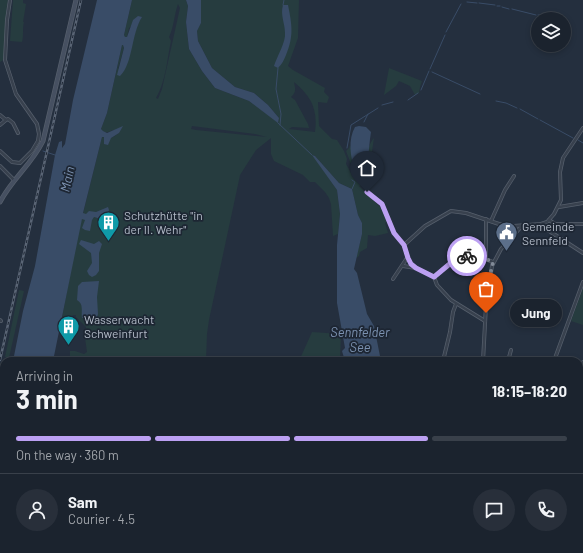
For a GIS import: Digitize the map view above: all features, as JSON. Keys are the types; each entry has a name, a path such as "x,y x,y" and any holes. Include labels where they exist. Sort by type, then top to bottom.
{"main road":[{"path":"0,202 14,180 37,153 43,141 76,0"}],"street":[{"path":"0,151 12,162 18,164 25,159 36,145 39,137 38,126 16,94 6,60 7,20 10,0"},
{"path":"0,115 6,120"},
{"path":"0,125 8,118 12,121 18,133"},
{"path":"404,245 425,226 451,211 466,213 499,224 522,226 541,224 549,220 559,207 562,195 560,172 563,158 583,128"},
{"path":"0,166 14,180"},
{"path":"491,221 505,190 514,176"},
{"path":"367,192 382,204 394,233 404,245 411,264 434,277 437,285 444,294 456,304 485,321"},
{"path":"559,207 583,203"},
{"path":"486,219 486,259"},
{"path":"549,220 555,224 583,224"},
{"path":"541,224 546,230 583,253"},
{"path":"483,357 485,321 493,262 501,249 522,226"},
{"path":"434,277 458,257 466,256 486,259 493,262"},
{"path":"393,279 408,258"},
{"path":"403,266 416,268"},
{"path":"555,357 583,282"},
{"path":"444,357 456,304"},
{"path":"509,357 511,350"}],"green space":[{"path":"0,0 8,0 6,13 5,59 0,62"},
{"path":"13,0 23,0 23,3 26,4 22,42 10,41"},
{"path":"132,0 186,0 188,6 186,22 189,49 202,71 215,88 249,101 278,122 279,118 268,105 254,93 235,87 212,68 198,41 197,31 201,23 201,0 299,0 298,38 288,66 325,88 324,92 329,97 327,103 318,102 319,126 332,139 337,140 344,151 347,159 346,164 351,173 354,172 346,151 350,145 359,172 364,171 368,163 369,146 374,138 367,185 359,186 381,208 387,222 385,223 388,233 375,236 368,235 367,248 360,252 359,256 356,258 362,234 362,223 358,215 352,189 339,183 313,155 337,190 340,214 338,234 333,236 331,204 325,192 315,182 310,182 303,175 274,161 271,154 271,138 256,150 240,175 209,320 206,357 71,357 70,351 84,354 87,352 85,338 86,327 76,317 76,315 73,315 65,329 62,329 61,323 77,238 102,137 111,138 119,133 114,130 105,132 101,129 107,113 122,45 124,48 118,69 127,64 134,34 141,18 129,28 127,37 124,35","holes":["178,4 180,8 162,89 158,99 156,98 164,77 171,41 169,37","294,82 305,92 312,104 316,124 315,132 289,129 292,127 309,128 295,100 291,97 295,92","192,126 255,134 267,137 196,130 191,129"]},
{"path":"389,68 422,81 419,93 415,95 410,86 399,81 396,86 384,95"},
{"path":"583,288 583,325 571,321"},
{"path":"19,290 24,291 9,357 5,357"},
{"path":"312,332 341,334 340,357 301,357"}],"water":[{"name":"Main","path":"97,0 132,0 124,35 125,37 127,37 133,20 138,16 142,17 138,24 130,57 124,71 120,76 117,75 124,48 122,45 107,113 101,129 107,133 123,126 119,133 111,138 108,145 104,144 104,137 102,137 83,213 86,214 89,211 96,212 108,207 109,210 104,227 98,218 94,217 90,231 85,230 82,228 85,220 82,219 54,357 14,357 23,311 35,266 55,155 59,142 62,141 62,148 65,144 73,100"},
{"path":"186,0 201,0 201,23 197,31 198,41 212,68 235,87 254,93 268,105 279,118 278,123 249,101 215,88 202,71 189,49 186,22 188,6"},
{"path":"283,5 288,5 291,36 289,48 278,68 274,66 285,37 282,12"},
{"path":"355,127 366,127 371,132 367,169 364,171 355,170 350,148 351,137"},
{"name":"Sennfelder See","path":"312,155 315,156 339,183 352,189 358,215 362,223 362,234 354,269 357,273 367,314 374,326 380,357 344,357 342,351 345,348 337,303 337,245 340,214 337,190"},
{"path":"81,240 94,244 99,241 102,244 99,253 99,271 92,277 87,271 92,263 91,253 79,244"},
{"path":"99,281 97,317 82,318 81,304 77,300 78,286 82,282"}],"waterway":[{"path":"283,5 284,0"},
{"path":"467,2 477,3"},
{"path":"479,3 495,5"},
{"path":"446,32 461,4"},
{"path":"502,7 509,9"},
{"path":"512,9 531,14"},
{"path":"430,69 445,35"},
{"path":"278,68 276,89 281,114 280,125"},
{"path":"421,90 429,71"},
{"path":"432,72 480,94"},
{"path":"408,100 418,93"},
{"path":"496,101 506,103 517,108"},
{"path":"382,105 393,102"},
{"path":"347,148 351,125 378,108"},
{"path":"520,109 538,119"},
{"path":"364,122 368,114"},
{"path":"540,120 573,138"},
{"path":"278,123 312,155"},
{"path":"578,140 583,143"},
{"path":"43,151 55,155"},
{"path":"356,178 359,172"},
{"path":"352,180 355,182 352,189"}],"railway":[{"path":"1,357 81,0"}],"way so far":[{"path":"467,256 486,259 493,262 489,280 486,313"}],"place":[{"name":"Schutzhütte \"in der II. Wehr\"","path":"108,242"},
{"name":"Gemeinde Sennfeld","path":"506,252"},
{"name":"Jung","path":"486,313"},
{"name":"Wasserwacht Schweinfurt","path":"68,346"}],"route":[{"path":"367,192 382,204 394,233 404,245 409,261 416,268 434,277 458,257 467,256"}]}
